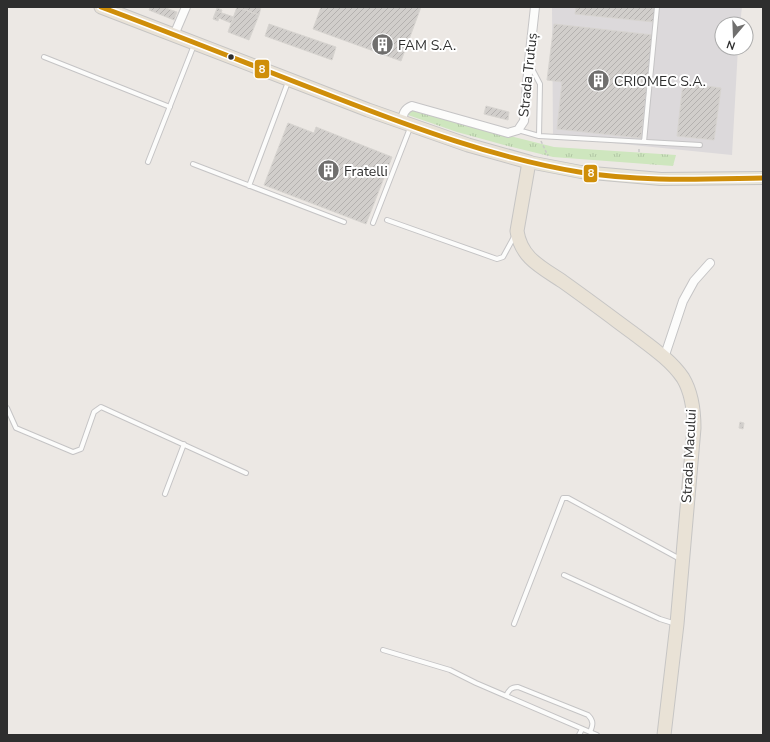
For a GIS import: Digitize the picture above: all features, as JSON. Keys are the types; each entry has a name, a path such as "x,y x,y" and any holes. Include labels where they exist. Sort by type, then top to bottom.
{"highway":[{"path":"101,7 407,124 468,145 529,162"},
{"name":"Strada Macului","path":"529,162 517,232 523,251 535,263 581,295 664,358 678,373 688,388 694,414 677,624 664,735"}],"main road":[{"path":"529,162 581,172 662,179 763,178"}],"street":[{"path":"174,35 186,7"},
{"name":"Strada Trutuș","path":"407,124 404,111 412,106 508,133 518,130 524,121 535,7"},
{"path":"664,358 683,301 694,281 710,263"}],"lane":[{"path":"644,142 657,7"},
{"path":"148,162 195,43"},
{"path":"44,57 170,107"},
{"path":"529,61 540,84 539,136"},
{"path":"249,186 289,79"},
{"path":"373,223 407,124"},
{"path":"518,130 539,136 700,145"},
{"path":"193,164 344,222"},
{"path":"387,220 497,260 503,257 517,232"},
{"path":"7,408 16,428 73,452 81,449 94,412 101,407 246,473"},
{"path":"165,494 184,444"},
{"path":"514,624 563,498 568,498 682,560"},
{"path":"564,575 660,619 677,624"},
{"path":"383,650 450,670 476,683 597,735"},
{"path":"506,696 512,687 518,687 588,715 592,719 593,724 590,732"},
{"path":"579,735 582,729"}],"path":[{"path":"539,136 554,167"}],"shaded area":[{"path":"552,7 742,7 741,16 714,16 714,56 738,56 732,155 553,137"}],"green space":[{"path":"412,110 554,147 676,155 673,166 553,157 457,132 408,115"}],"building":[{"path":"150,7 163,7 177,12 174,20 149,10"},
{"path":"237,7 259,15 249,40 228,32"},
{"path":"238,7 261,7 259,15"},
{"name":"FAM S.A.","path":"321,7 421,7 401,61 313,29"},
{"path":"576,7 655,7 654,22 575,14"},
{"path":"217,8 222,10 221,13 216,11"},
{"path":"216,11 234,17 231,23 214,16"},
{"path":"214,16 219,18 218,21 213,19"},
{"path":"269,24 336,47 332,60 265,36"},
{"name":"CRIOMEC S.A.","path":"554,24 653,35 641,138 557,129 562,82 547,80"},
{"name":"CRIOMEC S.A.","path":"683,83 721,88 714,140 677,136"},
{"path":"486,106 509,112 508,120 484,114"},
{"name":"Fratelli","path":"288,123 314,133 316,127 392,157 366,224 264,185"},
{"path":"740,422 744,423 743,429 739,428"}],"transit line":[{"name":"8","path":"101,7 394,120 455,141 517,159 579,172 648,179 763,178"}],"place":[{"name":"FAM S.A.","path":"382,45"},
{"name":"CRIOMEC S.A.","path":"599,81"},
{"name":"Fratelli","path":"328,171"}]}
